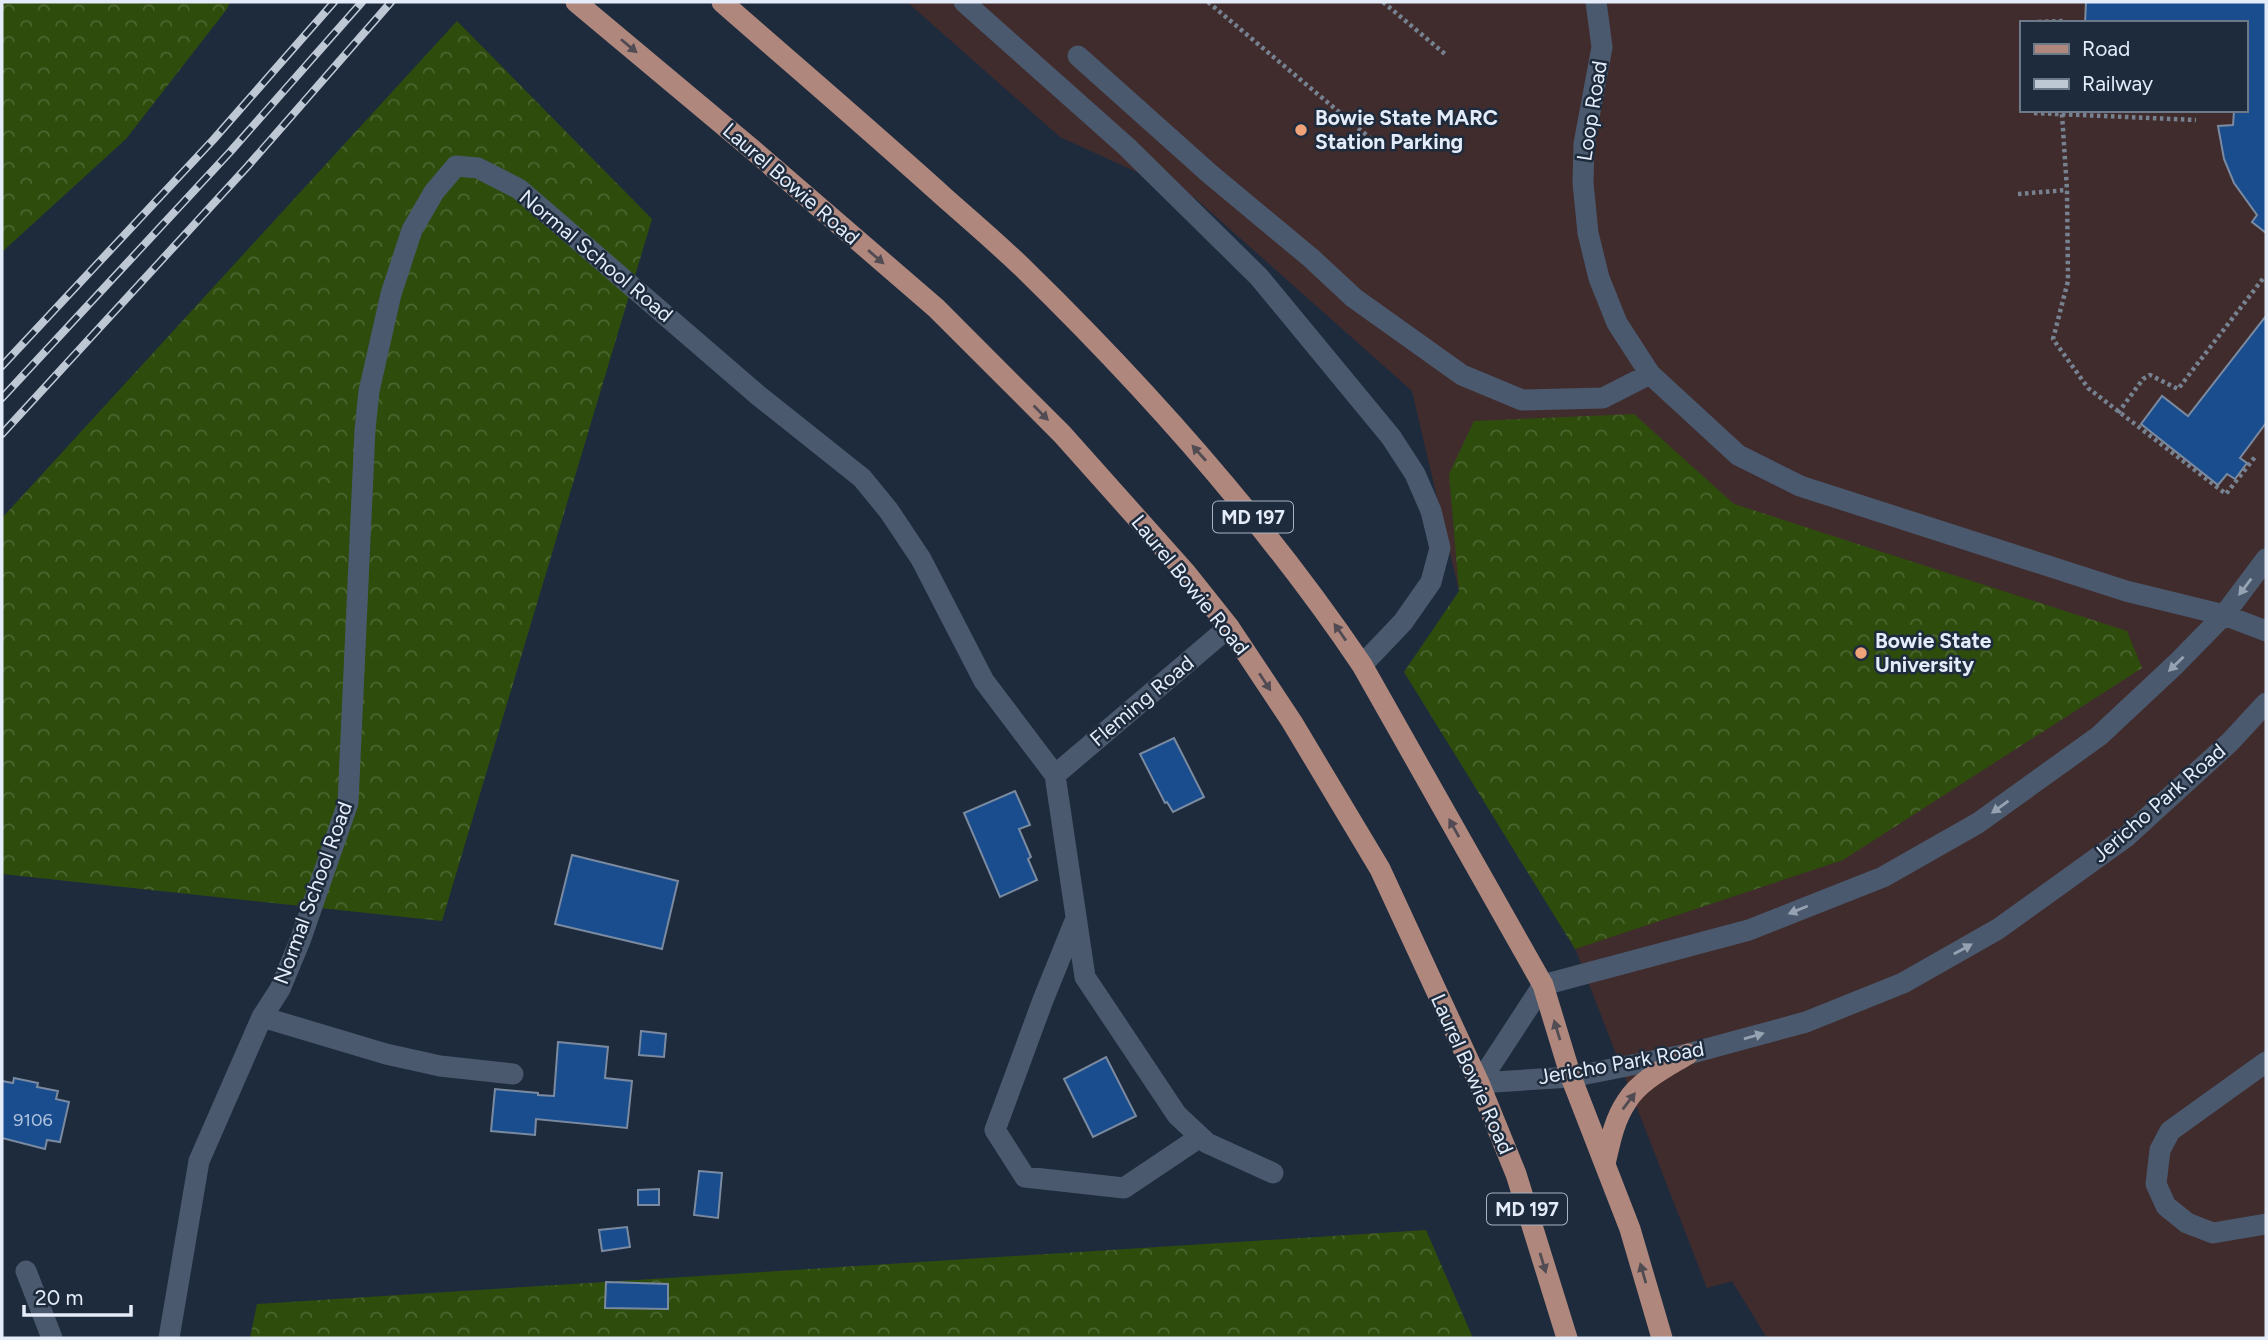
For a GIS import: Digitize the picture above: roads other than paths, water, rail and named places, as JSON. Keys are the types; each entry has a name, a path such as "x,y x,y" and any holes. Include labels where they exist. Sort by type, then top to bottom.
{"main road":[{"name":"Laurel Bowie Road","path":"576,2 936,308 1062,434 1186,573 1229,627 1292,722 1380,869 1479,1083 1516,1174 1567,1338"},
{"name":"MD 197","path":"722,2 1021,266 1095,341 1216,472 1335,625 1362,665 1543,985 1571,1076 1630,1229 1662,1338"},
{"path":"1605,1164 1616,1122 1628,1099 1654,1075 1688,1054"}],"street":[{"path":"964,2 1127,147 1259,277 1391,437 1415,474 1430,511 1440,548 1437,559 1430,582 1403,622 1362,665"},
{"name":"Loop Road","path":"1596,2 1602,47 1584,144 1583,183 1588,233 1599,278 1617,323 1650,374"},
{"path":"1078,56 1354,298 1462,375 1522,400 1603,398 1650,374 1738,455 1800,486 2126,591 2224,615 2266,631"},
{"name":"Normal School Road","path":"170,1338 200,1161 262,1017 280,989 300,941 348,803 369,391 391,294 412,230 434,192 456,166 478,167 519,189 759,396 862,478 889,511 921,559 984,681 1055,775 1085,977 1177,1115 1207,1143 1273,1173"},
{"path":"1479,1083 1543,985 1749,930 1883,877 1978,823 2099,736 2224,615 2266,559"},
{"name":"Fleming Road","path":"1055,775 1229,627"},
{"name":"Jericho Park Road","path":"1479,1083 1571,1076 1688,1054 1806,1022 1891,988 1998,929 2126,836 2230,742 2266,703"},
{"path":"1075,921 995,1130 1026,1177 1124,1188 1200,1137"},
{"path":"262,1017 386,1054 440,1066 513,1073"},
{"path":"2266,1062 2170,1131 2160,1150 2156,1184 2166,1206 2187,1223 2213,1233 2266,1224"},
{"path":"26,1271 52,1338"}],"railway":[{"path":"2,366 214,139 334,2"},
{"path":"2,398 230,152 362,2"},
{"path":"2,434 247,167 391,2"}],"place":[{"name":"Bowie State MARC Station Parking","path":"1301,130"},
{"name":"Bowie State University","path":"1861,653"}]}
